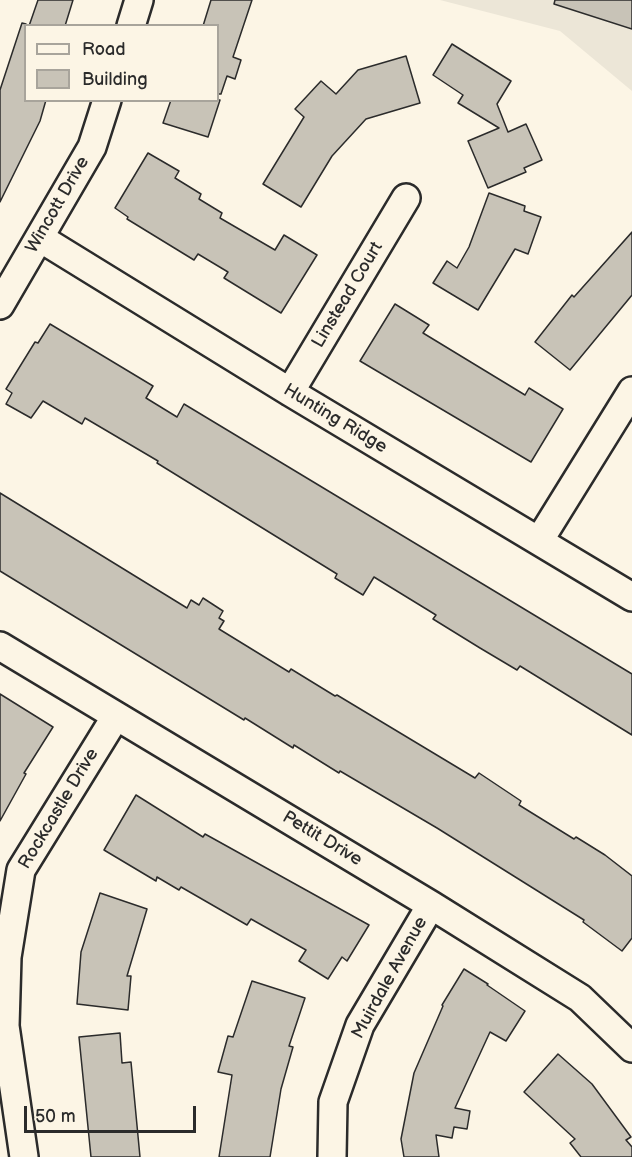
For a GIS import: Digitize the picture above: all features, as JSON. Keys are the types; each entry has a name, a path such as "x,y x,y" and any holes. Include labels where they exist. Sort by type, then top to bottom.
{"street":[{"path":"132,24 139,0"},
{"name":"Wincott Drive","path":"0,305 92,147 106,102"},
{"name":"Linstead Court","path":"290,392 405,198"},
{"name":"Hunting Ridge","path":"40,238 290,392 632,597"},
{"path":"539,541 632,390"},
{"name":"Pettit Drive","path":"0,646 431,905 579,998 632,1048"},
{"name":"Rockcastle Drive","path":"24,1157 5,1026 7,957 21,870 116,716"},
{"name":"Muirdale Avenue","path":"332,1157 333,1102 360,1025 431,905"}],"shaded area":[{"path":"440,0 632,0 632,91 560,31"}],"building":[{"path":"38,0 73,0 66,24 30,24"},
{"path":"211,0 252,0 233,57 241,60 235,79 227,76 221,94 219,94 219,24 204,24"},
{"path":"555,0 632,0 632,29 554,4"},
{"path":"22,23 26,24 24,24 24,102 45,102 40,121 0,202 0,90"},
{"path":"452,44 511,81 497,104 508,132 526,124 542,160 524,168 526,172 488,188 468,141 499,128 458,103 463,95 433,75"},
{"path":"406,56 420,103 366,119 332,156 301,207 263,184 304,117 295,109 321,81 336,94 358,70"},
{"path":"220,100 208,137 163,123 170,102 219,102"},
{"path":"148,153 179,171 175,178 201,194 199,199 222,213 220,218 275,250 284,235 317,255 281,313 224,278 228,272 198,254 194,260 127,219 128,217 115,208"},
{"path":"489,193 525,206 524,211 541,217 528,254 515,249 478,310 433,283 447,261 457,268 469,247"},
{"path":"632,232 632,295 570,370 535,342 572,295 574,297"},
{"path":"395,304 429,325 423,333 525,395 529,388 563,409 531,462 360,361"},
{"path":"50,324 153,386 146,398 177,417 184,404 632,674 632,735 520,666 517,670 480,648 433,619 436,615 374,577 363,595 335,578 337,574 157,463 158,461 85,418 82,424 43,401 31,418 6,404 12,393 6,389 35,342 38,343"},
{"path":"0,493 187,608 191,600 199,605 203,598 223,611 219,618 224,621 219,629 289,672 291,669 335,696 337,695 475,778 479,773 521,801 519,805 605,855 632,876 632,938 622,951 583,922 584,920 437,828 294,745 293,748 245,718 244,720 0,571"},
{"path":"0,694 53,727 24,773 26,774 0,821"},
{"path":"136,795 203,837 205,834 369,925 347,961 342,957 328,979 299,961 306,950 251,919 247,925 181,887 179,890 157,877 156,881 104,850"},
{"path":"100,893 147,909 127,976 131,976 128,1010 77,1004 81,952"},
{"path":"464,969 525,1011 506,1041 490,1032 455,1108 470,1111 467,1129 454,1127 452,1138 436,1135 439,1157 404,1157 401,1139 414,1073 442,1005"},
{"path":"252,981 305,998 289,1046 293,1047 281,1089 270,1157 219,1157 232,1075 218,1072 228,1036 233,1037"},
{"path":"120,1033 122,1063 131,1062 140,1157 91,1157 79,1037"},
{"path":"558,1054 592,1084 631,1137 626,1140 632,1147 632,1157 581,1157 570,1143 575,1139 524,1092"}]}
